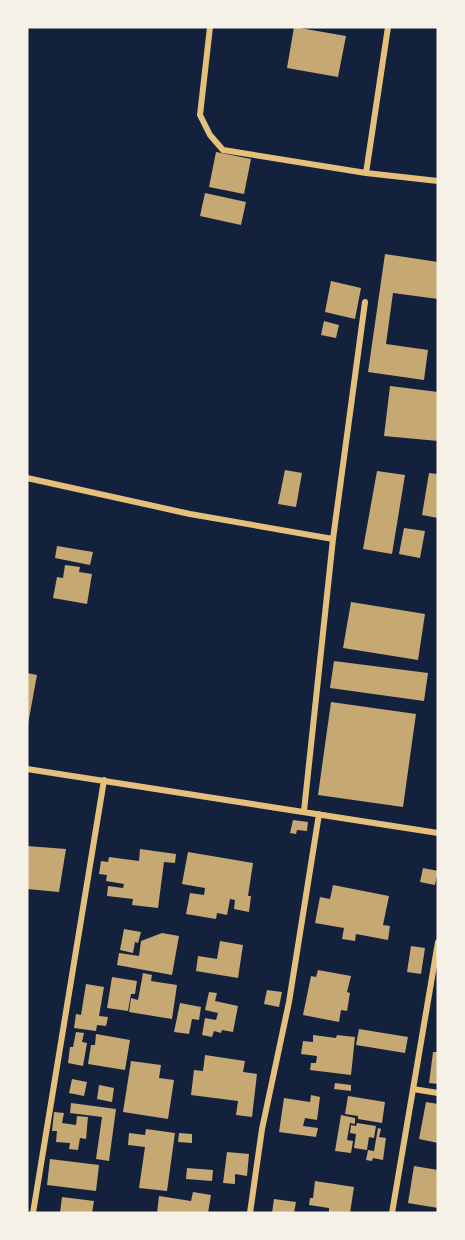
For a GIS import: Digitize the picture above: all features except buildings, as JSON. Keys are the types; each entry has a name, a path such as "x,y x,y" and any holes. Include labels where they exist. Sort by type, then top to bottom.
{"street":[{"path":"210,27 200,115 210,135 224,150 366,173 438,181"},
{"path":"366,173 388,27"},
{"path":"304,811 333,539 364,302"},
{"path":"27,478 190,514 333,539"},
{"path":"27,769 438,833"},
{"path":"33,1213 104,780"},
{"path":"250,1213 262,1129 288,1002 319,814"},
{"path":"392,1213 438,942"},
{"path":"413,1089 438,1093"}]}
